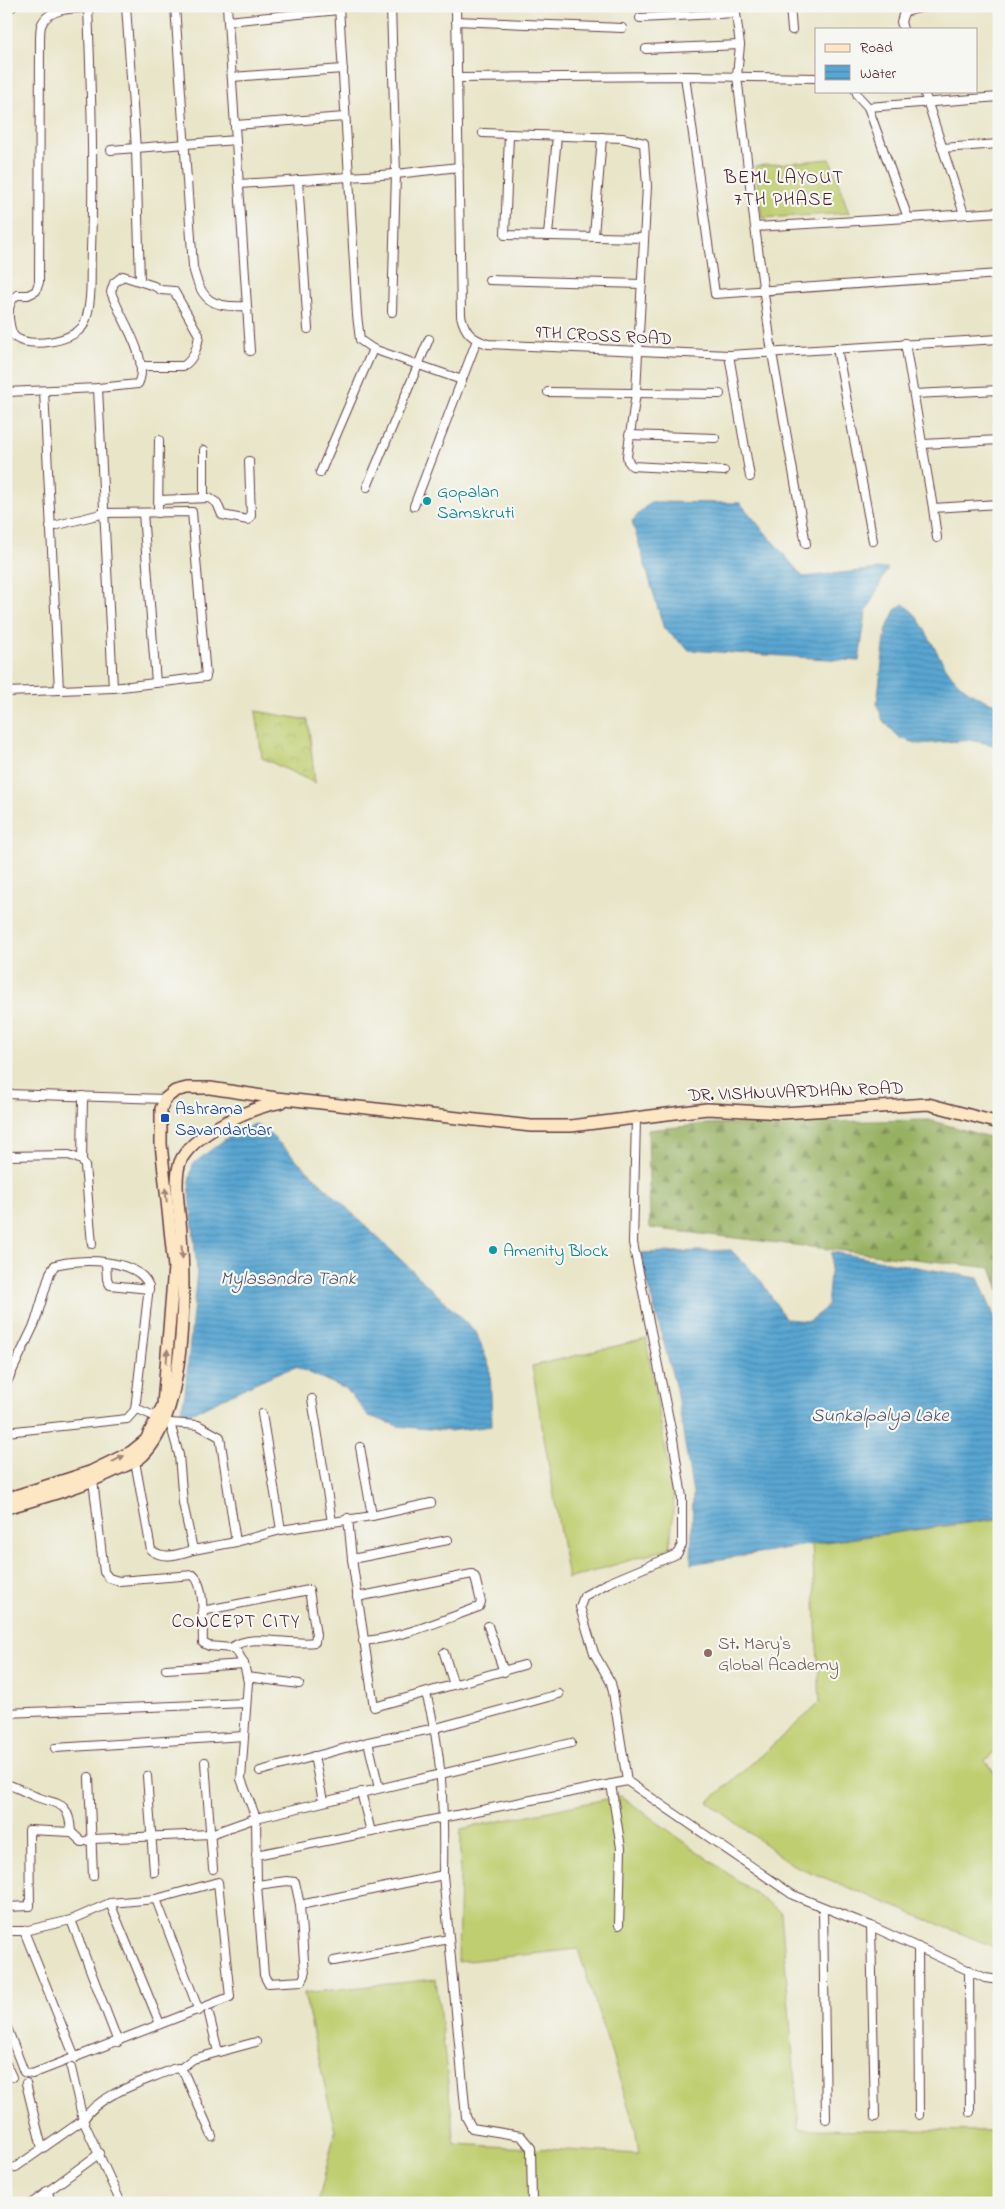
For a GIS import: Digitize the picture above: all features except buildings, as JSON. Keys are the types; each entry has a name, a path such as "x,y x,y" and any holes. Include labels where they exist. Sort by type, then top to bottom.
{"main road":[{"name":"DR. VISHNUVARDHAN ROAD","path":"6,1499 90,1472 118,1459 146,1440 164,1420 163,1405 174,1267 160,1144 161,1110 165,1099 175,1091 187,1088 210,1088 294,1100 531,1126 571,1126 707,1109 782,1113 928,1104 999,1123"},
{"name":"DR. VISHNUVARDHAN ROAD","path":"6,1508 41,1499 93,1480 135,1461 150,1449 164,1420 177,1378 183,1295 183,1260 178,1183 182,1158 203,1138 227,1121 252,1109 294,1100"}],"street":[{"path":"6,10 12,6"},
{"path":"126,6 136,149 140,280"},
{"path":"175,6 186,144 191,243 196,282 206,297 217,305 226,308 247,306"},
{"path":"227,6 250,351"},
{"path":"391,6 396,174 392,312"},
{"path":"414,506 477,340 468,335 461,316 456,6"},
{"path":"790,6 792,30"},
{"path":"903,28 902,9 928,6"},
{"path":"71,7 88,7 92,101 92,218 89,305 85,324 66,339 24,342 15,337 10,329 8,314 12,299 17,295 28,295 36,291 39,282 40,42 42,24 50,14 71,7"},
{"path":"228,21 339,8 358,334 360,340 373,349 462,380"},
{"path":"640,18 736,10 740,45 736,76 755,227 772,352 806,544"},
{"path":"456,20 622,28"},
{"path":"646,48 740,45"},
{"path":"232,77 343,69"},
{"path":"457,78 685,76 815,78"},
{"path":"685,76 715,294 764,289 999,274"},
{"path":"856,92 868,107 908,218"},
{"path":"924,92 964,214"},
{"path":"868,107 999,97"},
{"path":"235,125 345,117"},
{"path":"483,133 602,137 644,143 647,186 636,393 626,456 632,466 724,471"},
{"path":"509,135 505,235 644,238"},
{"path":"548,235 557,136"},
{"path":"594,236 602,137"},
{"path":"111,150 236,140"},
{"path":"942,148 999,144"},
{"path":"239,184 396,174 459,167"},
{"path":"298,180 308,329"},
{"path":"755,227 999,212"},
{"path":"6,392 98,388 138,384 141,379 140,366 139,353 115,303 111,287 123,276 140,280 161,290 174,291 199,335 199,341 188,364 183,366 140,366"},
{"path":"489,280 642,284"},
{"path":"367,487 429,339"},
{"name":"9TH CROSS ROAD","path":"477,340 488,344 729,355 905,343 999,339"},
{"path":"905,343 937,538"},
{"path":"837,348 872,541"},
{"path":"320,473 373,349"},
{"path":"729,355 750,477"},
{"path":"98,388 113,688"},
{"path":"914,394 999,390"},
{"path":"44,391 58,690"},
{"path":"548,392 720,394"},
{"path":"629,435 715,438"},
{"path":"158,513 159,440"},
{"path":"923,444 999,440"},
{"path":"204,450 204,498"},
{"path":"159,500 204,498 216,501 222,515 248,520 251,516 249,461"},
{"path":"933,508 999,504"},
{"path":"6,692 113,688 206,677 192,512 105,513 50,527"},
{"path":"143,513 156,683"},
{"path":"6,1094 165,1099"},
{"path":"84,1096 82,1160 85,1166 92,1244"},
{"path":"627,1781 614,1692 594,1653 580,1607 581,1600 584,1596 608,1583 677,1554 682,1545 682,1497 673,1439 634,1249 636,1119"},
{"path":"6,1156 70,1156 82,1160"},
{"path":"6,1384 35,1323 50,1273 55,1265 66,1262 93,1261 121,1265 139,1272 146,1278 149,1289 135,1410 127,1419 6,1432"},
{"path":"106,1263 107,1278 110,1285 149,1289"},
{"path":"312,1399 332,1522"},
{"path":"135,1410 140,1410 164,1420 198,1426 220,1437 236,1542"},
{"path":"262,1414 281,1530"},
{"path":"164,1420 179,1456 183,1503 193,1550"},
{"path":"360,1447 372,1516"},
{"path":"135,1461 151,1550 158,1556 171,1556 281,1530 348,1518 372,1516 431,1503"},
{"path":"93,1480 104,1572 109,1578 119,1581 193,1575 198,1579 200,1585 203,1643 209,1646 231,1648 238,1654 244,1664 247,1677 241,1779 256,1818 257,1885 264,1976 268,1983 302,1981 305,1975 300,1905 294,1882 287,1881 257,1885"},
{"path":"348,1518 363,1642 374,1707 524,1665"},
{"path":"352,1559 448,1540"},
{"path":"357,1597 472,1574 475,1577 481,1602 479,1607 384,1640 363,1642"},
{"path":"202,1611 309,1590 316,1635 315,1642 307,1644 276,1640 244,1642 236,1644 231,1648"},
{"path":"488,1626 504,1672"},
{"path":"444,1653 454,1686"},
{"path":"166,1669 244,1664"},
{"path":"247,1677 298,1684"},
{"path":"426,1693 436,1728 442,1773 444,1818 443,1875 467,2120 472,2128 521,2136 529,2143 532,2148 532,2203"},
{"path":"260,1771 368,1742 436,1728 560,1694"},
{"path":"6,1713 245,1703"},
{"path":"55,1748 244,1736"},
{"path":"368,1742 379,1788"},
{"path":"6,1907 30,1906 29,1830 71,1832 82,1842 92,1839 211,1834 256,1818 571,1743"},
{"path":"314,1756 323,1802"},
{"path":"206,1762 214,1869"},
{"path":"148,1776 154,1872"},
{"path":"89,1777 93,1876"},
{"path":"256,1855 627,1781 793,1895 871,1926 985,1978 999,1980"},
{"path":"6,1784 64,1807 70,1821 71,1832"},
{"path":"611,1784 621,1848 620,1925"},
{"path":"361,1792 371,1832"},
{"path":"300,1905 443,1875"},
{"path":"6,1931 24,1931 71,1920 110,1903 156,1899 218,1882 230,1997 199,2011 160,2024 32,2074 24,2072 6,2025"},
{"path":"156,1899 199,2011"},
{"path":"110,1903 160,2024"},
{"path":"823,1908 826,2119"},
{"path":"71,1920 118,2042"},
{"path":"871,1926 875,2117"},
{"path":"24,1931 75,2058"},
{"path":"334,1961 449,1939"},
{"path":"918,1947 919,2115"},
{"path":"969,1970 970,2112"},
{"path":"209,2014 218,2052"},
{"path":"6,2168 16,2166 83,2120 92,2108 103,2100 173,2069 180,2069 193,2059 256,2042"},
{"path":"6,2064 12,2077"},
{"path":"71,2068 83,2120 100,2153 121,2203"},
{"path":"180,2069 184,2073 212,2136"},
{"path":"26,2083 42,2148"},
{"path":"32,2203 100,2153"},
{"path":"46,2191 52,2203"}],"green space":[{"path":"830,159 849,213 762,218 755,166"},
{"path":"256,711 308,720 315,783 262,758"},
{"path":"929,1120 999,1140 999,1290 991,1268 650,1228 648,1130 707,1124"},
{"path":"646,1339 674,1498 670,1548 568,1579 532,1366"},
{"path":"999,1519 999,1749 985,1761 999,1779 999,1949 793,1865 708,1802 820,1703 812,1544"},
{"path":"621,1796 781,1912 799,2129 999,2131 999,2203 318,2203 335,2131 304,1993 436,1979 455,2144 639,2154 635,2127 578,1949 458,1962 461,1829"}],"water":[{"path":"650,502 740,503 803,577 888,568 866,612 859,661 689,650 664,629 632,521"},
{"path":"903,604 917,617 954,678 972,693 984,700 999,705 999,733 993,745 971,740 919,744 900,738 883,721 877,703 886,631 895,610"},
{"name":"Mylasandra Tank","path":"255,1124 273,1137 476,1332 490,1368 492,1426 449,1431 398,1426 369,1416 346,1389 296,1367 266,1378 180,1417 185,1394 197,1271 189,1182 193,1164 224,1140"},
{"name":"Sunkalpalya Lake","path":"731,1250 761,1281 786,1319 809,1321 827,1307 832,1252 978,1278 999,1327 999,1518 837,1540 691,1564 693,1494 676,1389 640,1253"}],"place":[{"name":"Gopalan Samskruti","path":"427,501"},
{"name":"Ashrama Savandarbar","path":"165,1118"},
{"name":"Amenity Block","path":"493,1250"},
{"name":"St. Mary's Global Academy","path":"708,1653"}],"district":[{"name":"BEML LAYOUT 7TH PHASE","path":"784,187"},
{"name":"CONCEPT CITY","path":"236,1620"}]}
